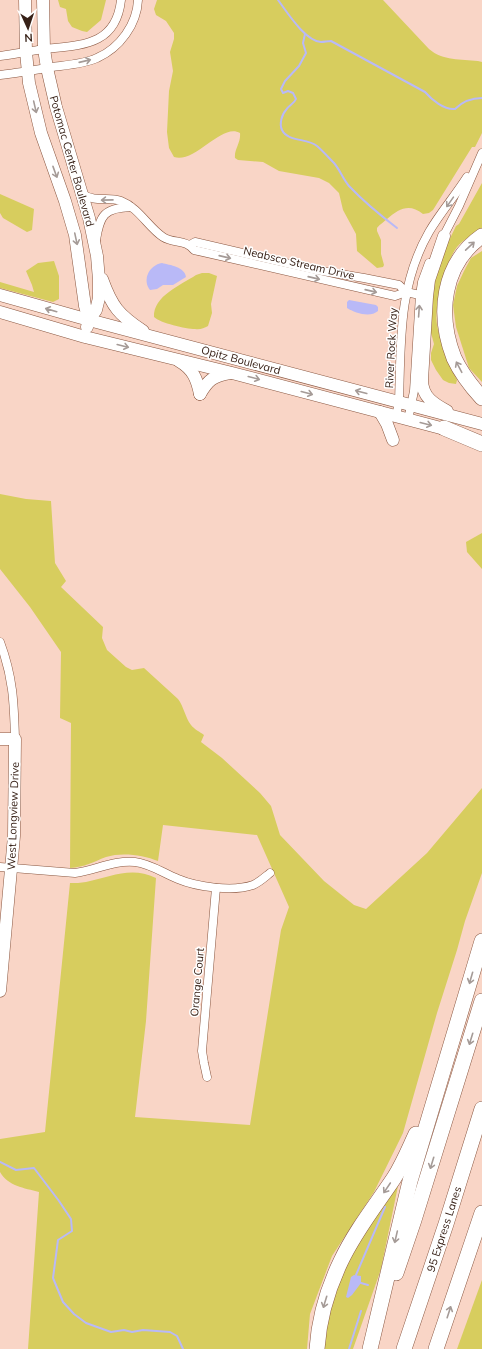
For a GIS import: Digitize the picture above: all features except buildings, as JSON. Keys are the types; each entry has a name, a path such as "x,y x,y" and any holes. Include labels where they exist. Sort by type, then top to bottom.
{"highway":[{"path":"482,236 466,250 453,268 447,287 445,316 446,331 454,358 467,381 482,398"},
{"path":"444,428 482,444"},
{"path":"371,1349 405,1199 482,941"},
{"path":"371,1349 417,1212 482,1002"},
{"path":"317,1349 320,1321 325,1301 341,1260 352,1240 404,1161 445,1065"},
{"name":"95 Express Lanes","path":"404,1349 446,1224 482,1108"},
{"path":"436,1349 482,1213"}],"main road":[{"name":"Potomac Center Boulevard","path":"25,0 26,52 29,83 41,133 65,201 75,236 85,306 89,320"},
{"name":"Potomac Center Boulevard","path":"43,0 46,68 82,194 95,244 99,269 96,310 89,320 85,336"},
{"path":"444,236 432,269 427,297 422,384 426,396 433,403 466,420"},
{"path":"99,269 112,303 124,318 149,335"},
{"name":"Opitz Boulevard","path":"0,295 482,424"},
{"name":"Opitz Boulevard","path":"0,312 85,336 482,438"},
{"path":"173,358 186,365 194,374 200,394 206,384 212,379 222,374 232,373"},
{"path":"380,412 387,424 392,440"},
{"path":"0,739 15,739"},
{"name":"West Longview Drive","path":"0,983 6,867 15,814 15,739"}],"street":[{"path":"0,56 44,49 74,47 97,40 104,35 115,21 121,0"},
{"path":"0,75 28,72 84,62 106,53 120,41 130,27 135,15 138,0"},
{"name":"River Rock Way","path":"408,420 412,406 417,355 420,295 424,274 436,248 444,236 459,206 481,155"},
{"name":"River Rock Way","path":"396,416 399,402 402,311 409,281 429,232 464,183 481,155"},
{"name":"Neabsco Stream Drive","path":"82,194 96,200 120,200 136,211 162,237 190,245 195,242 316,270 399,285 406,292 420,295"},
{"path":"95,244 99,223 103,215 114,208 130,207"},
{"name":"West Longview Drive","path":"0,642 6,657 13,688 15,739"},
{"path":"6,867 75,873 87,872 117,862 136,862 157,868 178,880 216,888 234,888 254,885 270,873"},
{"name":"Orange Court","path":"207,1076 202,1051 216,888"}],"shaded area":[{"path":"58,0 106,0 101,20 87,32 72,27 68,21 66,9 60,7"},
{"path":"157,0 383,0 434,53 446,58 482,62 482,133 475,147 472,147 433,210 429,213 423,214 409,208 400,210 391,215 377,228 381,240 381,254 384,265 383,267 377,268 357,251 356,234 343,210 339,193 329,183 319,178 279,171 263,162 238,160 235,158 235,155 240,140 240,133 233,131 225,133 191,155 182,158 174,157 169,148 167,132 169,91 173,71 170,52 174,39 174,33 166,21 156,15 154,9"},
{"path":"482,183 482,229 465,239 457,247 448,263 441,285 437,307 437,325 457,380 456,384 449,383 443,380 431,360 431,353 434,344 431,333 433,283 438,263 456,226 459,224"},
{"path":"0,194 34,209 32,230 27,232 3,218 0,213"},
{"path":"482,251 482,382 469,368 456,327 453,305 457,286 464,271 471,258"},
{"path":"54,261 59,276 59,299 53,302 0,288 0,282 34,292 26,271 38,263"},
{"path":"202,273 209,273 217,276 211,304 212,313 208,326 199,329 186,328 167,323 154,317 158,303 163,297 176,287"},
{"path":"0,494 26,499 51,501 55,563 66,581 61,587 103,627 102,638 107,650 126,667 132,670 144,668 178,699 191,725 204,735 201,742 222,758 260,793 271,806 280,835 324,881 354,905 366,909 427,853 482,788 482,873 465,921 437,1013 403,1133 374,1192 332,1256 310,1314 307,1349 28,1349 39,1192 17,1186 3,1177 0,1172 0,1139 45,1132 70,883 86,882 113,875 129,873 138,873 156,878 146,1021 135,1117 250,1125 281,930 289,907 257,835 163,825 158,861 146,857 126,854 112,855 85,865 70,868 71,723 60,718 61,652 30,607 0,569"},
{"path":"482,533 482,569 467,552 466,542"},
{"path":"400,1176 381,1269 353,1349 320,1349 324,1328 349,1255"},
{"path":"482,1280 482,1349 457,1349"}],"water":[{"path":"162,263 180,269 186,277 173,285 163,285 157,289 150,290 147,282 148,274 157,264"},
{"path":"349,300 376,305 378,307 378,311 371,314 354,312 347,308 347,302"},
{"path":"354,1275 361,1276 361,1283 348,1298 346,1297 351,1277"}],"waterway":[{"path":"278,0 291,18 309,37 321,42 331,41 425,92 435,101 447,108 455,109 467,100 482,98"},
{"path":"305,34 303,43 306,53 299,66 285,81 281,89 283,93 288,91 293,93 296,99 283,114 281,119 281,128 285,134 313,144 324,152 355,192 397,228"},
{"path":"0,1162 16,1170 34,1168 71,1219 72,1231 58,1240 53,1278 63,1302 74,1314 86,1323 111,1332 124,1330 132,1332 143,1330 170,1332 177,1336 183,1349"},
{"path":"356,1275 385,1207"},
{"path":"361,1283 368,1285"},
{"path":"349,1349 361,1311"}]}
